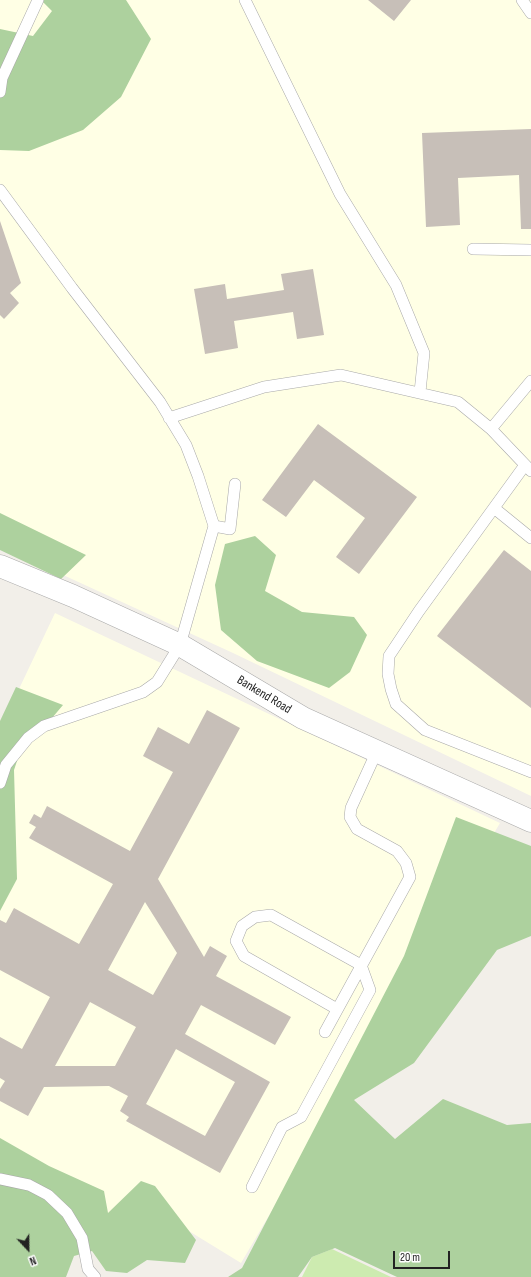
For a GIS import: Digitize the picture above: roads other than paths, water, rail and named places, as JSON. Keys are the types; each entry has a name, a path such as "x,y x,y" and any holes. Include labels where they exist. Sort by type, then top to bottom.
{"street":[{"name":"Bankend Road","path":"0,566 73,596 180,645 303,718 531,821"}],"lane":[{"path":"0,92 2,78 38,0"},
{"path":"245,0 340,194 396,285 424,353 420,392"},
{"path":"0,190 72,288 160,402 186,445 198,476 214,526 180,645 157,682 143,692 44,726 28,738 6,765 0,783"},
{"path":"473,249 531,250"},
{"path":"169,418 264,387 341,375 458,402 491,429 528,468 494,508 419,611 389,656 388,674 396,704 425,730 531,772"},
{"path":"491,429 531,381"},
{"path":"214,526 230,529 235,484"},
{"path":"494,508 531,538"},
{"path":"325,1032 410,877 406,863 397,851 357,829 350,817 351,808 376,751"},
{"path":"252,1187 282,1126 301,1117 370,990 361,965 271,915 255,917 242,926 236,941 244,956 337,1009"},
{"path":"0,1179 29,1185 48,1195 67,1213 82,1238 88,1269 95,1277"}]}
